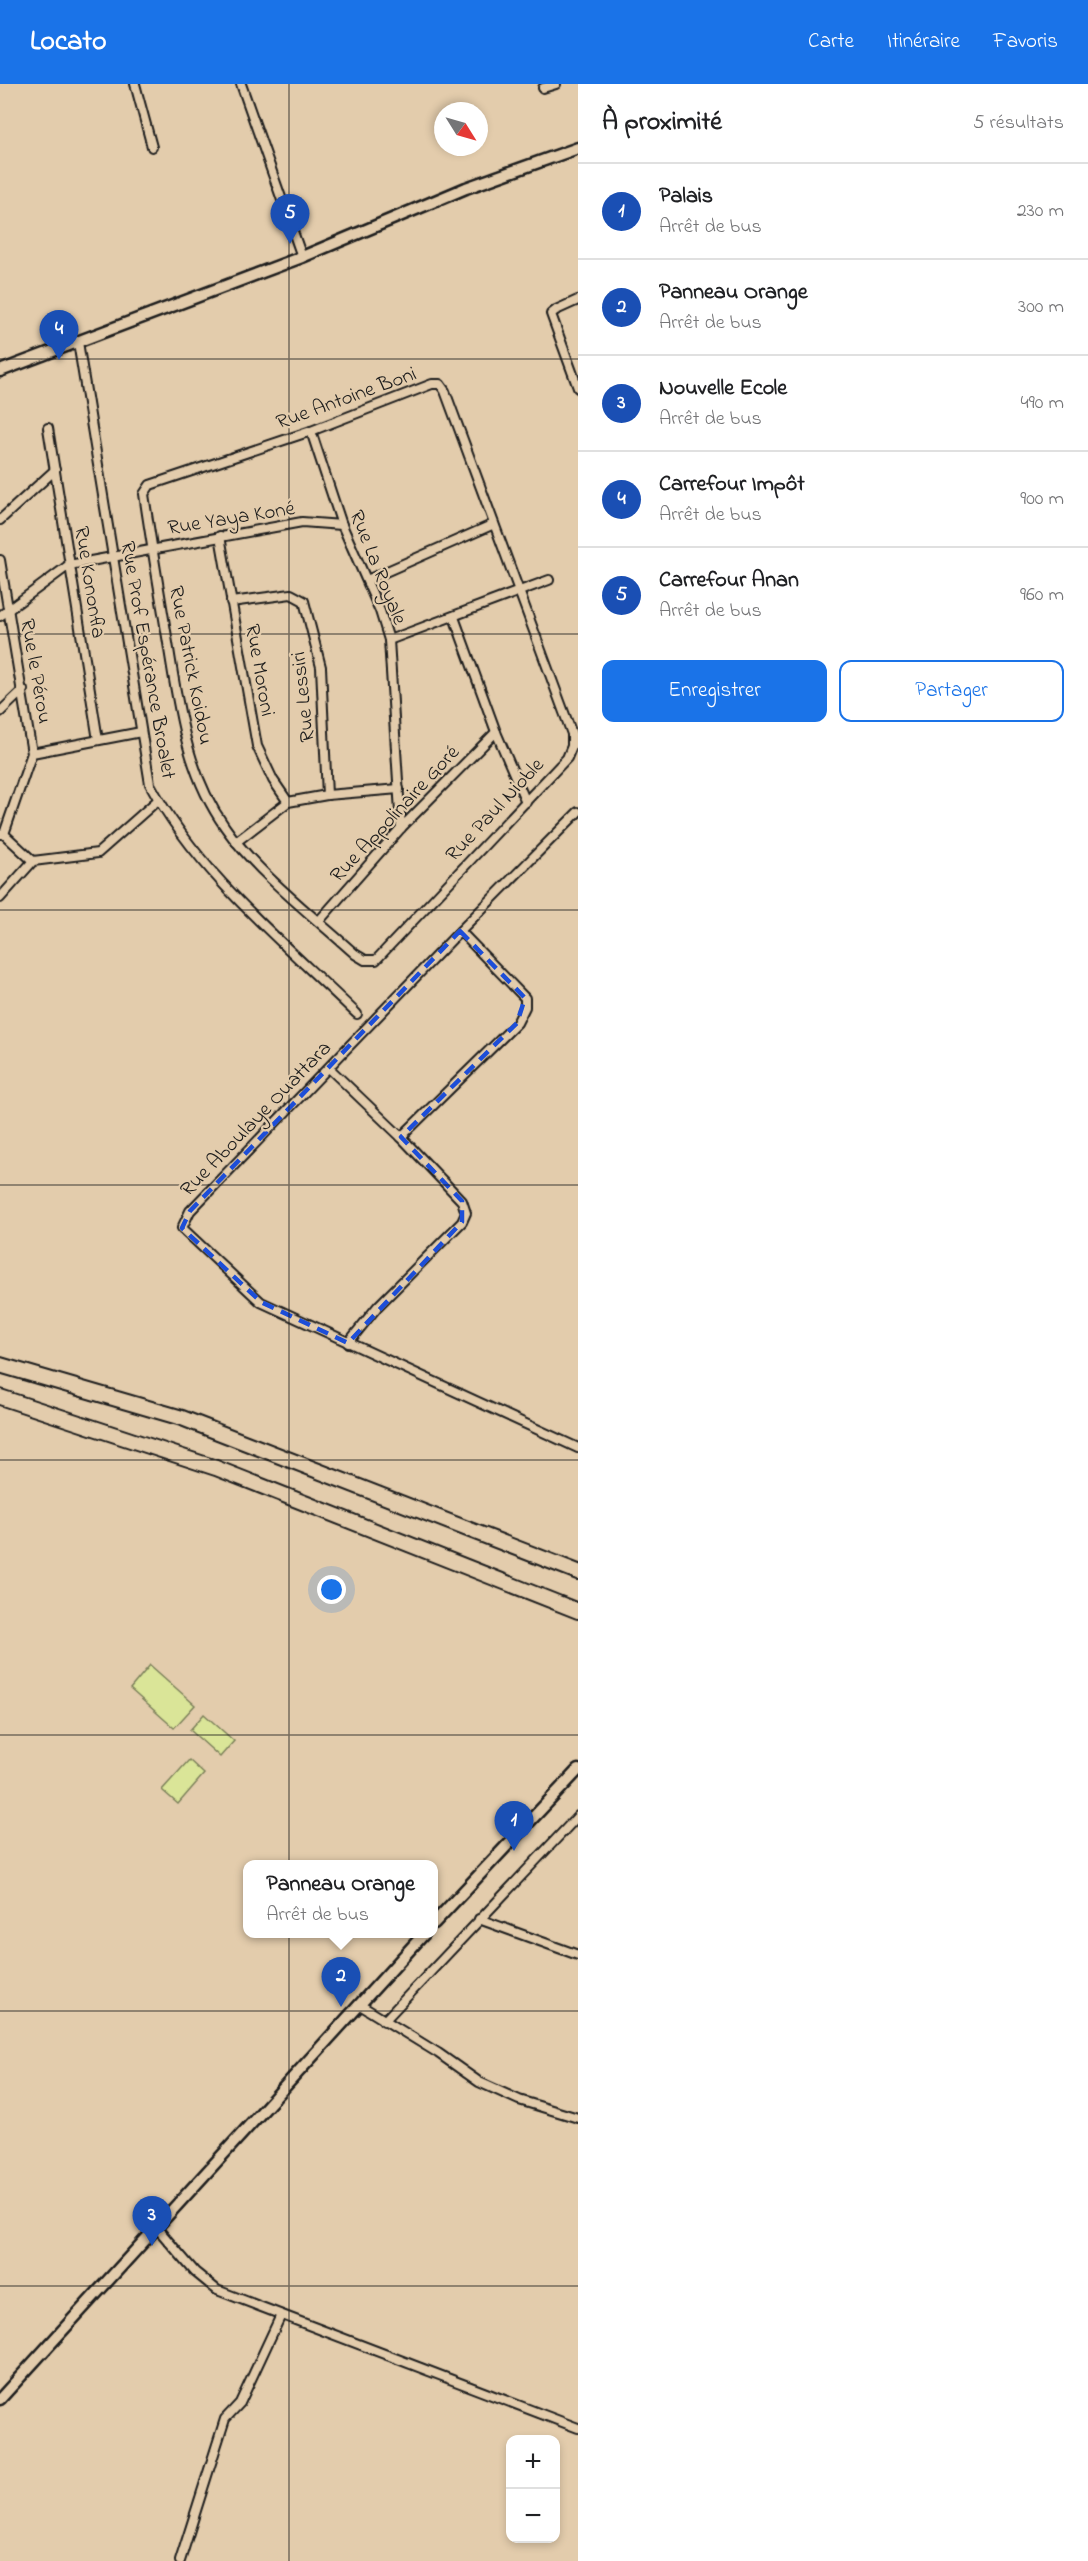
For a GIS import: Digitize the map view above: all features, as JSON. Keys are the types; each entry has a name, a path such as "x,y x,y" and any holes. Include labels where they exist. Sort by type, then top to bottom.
{"highway":[{"path":"0,1365 182,1418 578,1572"},
{"path":"0,1397 216,1468 578,1611"}],"street":[{"path":"135,84 152,147"},
{"path":"241,84 302,257"},
{"path":"543,88 556,84"},
{"path":"0,371 302,257 466,188 578,148"},
{"path":"578,300 550,314 578,388"},
{"name":"Rue Prof Espérance Broalet","path":"78,342 150,784 165,814 209,871 357,1014"},
{"name":"Rue Antoine Boni","path":"153,548 144,494 150,485 311,431 432,384 440,384 446,391 519,592"},
{"name":"Rue Kononfla","path":"48,428 98,740"},
{"name":"Rue La Royale","path":"311,431 342,525 367,580 389,640 401,828"},
{"path":"0,520 55,470"},
{"name":"Rue Yaya Koné","path":"0,616 69,565 113,555 302,522 342,525"},
{"path":"367,580 494,524"},
{"name":"Rue Moroni","path":"220,536 256,746 273,780 288,802"},
{"name":"Rue Patrick Koidou","path":"153,548 181,726 197,776 223,825 236,842 319,921"},
{"name":"Rue le Pérou","path":"0,560 32,753"},
{"path":"389,640 549,580"},
{"name":"Rue Paul Nioble","path":"319,921 355,954 365,960 376,960 567,758 572,746 572,734 519,592"},
{"name":"Rue Lessiri","path":"231,602 291,594 304,601 321,667 327,795"},
{"path":"454,617 496,732 526,801"},
{"path":"0,712 23,690"},
{"path":"33,861 2,834 32,753 141,732"},
{"name":"Rue Appolinaire Goré","path":"319,921 401,828 496,732"},
{"path":"236,842 288,802 327,795 399,789"},
{"path":"0,898 33,861 98,853 158,800"},
{"name":"Rue Aboulaye Ouattara","path":"578,813 460,931 190,1211 182,1228 261,1302 578,1448"},
{"path":"401,1137 517,1023 525,1007 525,998 460,931"},
{"path":"329,1068 401,1137 462,1201 466,1213 462,1222 378,1306 348,1343"},
{"path":"438,1919 578,1770"},
{"path":"384,2021 578,1816"},
{"path":"479,1919 578,1955"},
{"path":"0,2399 420,1938"},
{"path":"360,2005 438,2053 479,2082 519,2100 578,2118"},
{"path":"157,2228 195,2271 217,2290 578,2428"},
{"path":"180,2561 225,2419 240,2403 281,2315"}],"highlighted area":[{"path":"460,931 525,998 517,1023 401,1137 462,1201 462,1222 348,1343 261,1302 182,1228 190,1211"}],"green space":[{"path":"150,1665 195,1705 174,1728 130,1689"},
{"path":"204,1714 234,1741 220,1757 190,1730"},
{"path":"189,1760 204,1774 178,1804 162,1790"}],"place":[{"name":"Carrefour Anan","path":"290,244"},
{"name":"Carrefour Impôt","path":"59,360"},
{"name":"Palais","path":"514,1851"},
{"name":"Panneau Orange","path":"341,2007"},
{"name":"Nouvelle Ecole","path":"152,2246"}]}
